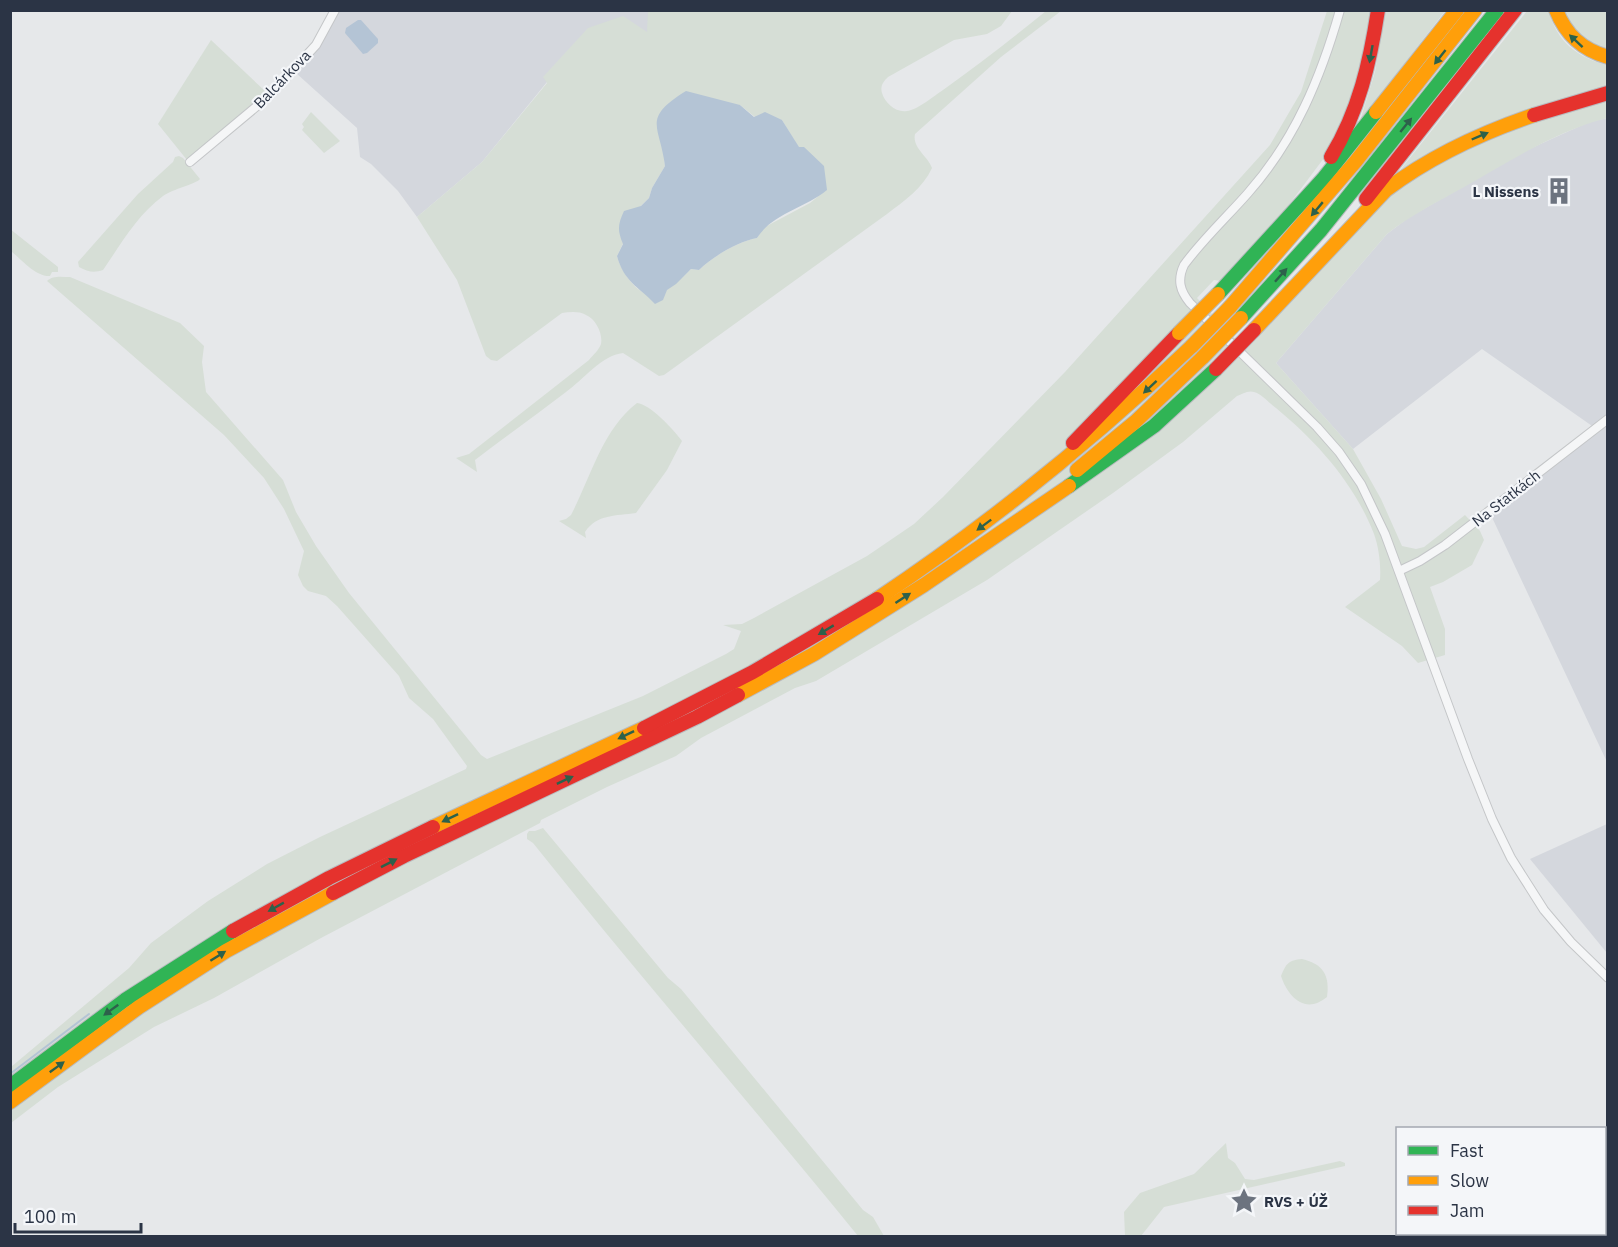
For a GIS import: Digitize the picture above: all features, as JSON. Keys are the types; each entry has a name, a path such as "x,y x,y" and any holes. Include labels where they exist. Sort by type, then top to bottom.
{"highway":[{"path":"1275,231 1319,175 1349,124 1368,72 1378,10"},
{"path":"1015,502 1218,294 1275,231 1351,144 1457,10"},
{"path":"10,1086 130,996 238,928 388,848 679,710 753,672 811,640 891,590 1015,502 1108,425 1230,307 1315,212 1399,110 1475,10"},
{"path":"1010,525 1135,422 1241,318 1321,230 1497,10"},
{"path":"1318,260 1515,10"},
{"path":"1556,10 1566,31 1577,44 1608,57"},
{"path":"10,1102 139,1007 226,951 290,915 394,861 623,753 756,686 862,625 1143,435 1216,369 1388,189 1438,156 1521,120 1608,93"}],"street":[{"name":"Balcárkova","path":"190,162 269,96 316,45 335,10"},
{"path":"1340,10 1327,57 1295,128 1272,164 1190,256 1179,280 1181,289 1190,303 1317,427 1339,452 1374,506 1468,759 1492,819 1511,858 1544,910 1571,942 1608,978"},
{"name":"Na Statkách","path":"1399,571 1445,545 1608,418"}],"shaded area":[{"path":"340,11 648,11 648,32 547,82 482,162 417,217 398,191 371,164 360,157 357,128 296,73"},
{"path":"648,11 1012,11 1001,26 987,34 954,40 888,77 882,86 883,97 888,104 903,111 916,108 930,99 1046,11 1061,11 1001,57 915,134 918,148 932,168 918,188 900,204 664,375 659,376 623,353 608,358 475,460 477,472 456,458 469,454 589,360 601,344 601,336 596,323 590,317 577,312 562,313 497,361 491,360 486,356 457,280 417,217 482,162 547,83 543,77 588,28 623,16 647,32","holes":["740,105 755,117 782,120 799,148 826,184 826,190 810,203 763,228 757,238 726,250 699,270 691,269 664,291 656,293 640,291 625,274 617,256 641,206 649,198 665,166 664,157"]},
{"path":"1327,11 1373,11 1361,83 1333,146 1273,226 1220,281 1214,280 1197,298 1245,349 1345,235 1413,177 1457,152 1482,141 1607,100 1607,118 1570,130 1535,147 1425,208 1387,234 1276,363 1353,449 1381,499 1402,546 1416,549 1424,547 1465,515 1480,531 1484,540 1472,565 1430,587 1445,629 1445,655 1418,663 1402,646 1345,607 1380,580 1377,545 1366,515 1345,481 1320,449 1260,395 1245,392 1237,396 1183,442 987,580 816,681 795,688 701,738 676,756 541,820 540,823 321,938 214,998 154,1027 58,1087 11,1123 11,1067 129,968 151,943 208,901 267,864 466,769 467,766 433,719 409,698 399,676 337,606 326,596 308,591 303,586 298,575 304,551 284,509 264,478 224,435 47,281 49,279 70,277 180,323 204,346 202,362 206,392 283,480 296,512 316,546 349,593 481,755 487,759 643,696 726,654 734,649 741,631 723,625 742,624 754,618 867,556 914,524 1065,372 1270,145 1301,92"},
{"path":"1385,11 1445,11 1360,121 1375,72"},
{"path":"1527,11 1549,11 1557,31 1570,47 1587,58 1607,65 1607,87 1401,169"},
{"path":"1560,11 1607,11 1607,53 1577,38"},
{"path":"211,40 266,92 187,160 158,124"},
{"path":"311,112 340,141 324,153 302,130 304,127 302,124"},
{"path":"1607,118 1607,762 1489,511 1595,428 1482,349 1353,449 1276,363 1387,234 1408,218 1525,151 1589,122"},
{"path":"179,156 200,179 167,193 145,212 103,270 91,272 79,267 78,262 138,194 173,162 175,157"},
{"path":"10,229 58,267 58,272 45,276 24,263 11,251"},
{"path":"637,403 655,413 682,441 667,470 636,513 595,522 585,532 586,538 559,521 571,515 606,440 625,414"},
{"path":"1607,824 1607,953 1530,859"},
{"path":"543,828 668,978 681,989 863,1210 873,1217 884,1236 858,1236 533,843 527,839 529,831"},
{"path":"1302,959 1320,967 1326,977 1327,997 1319,1002 1305,1004 1298,1001 1284,984 1281,976 1284,968 1294,960"},
{"path":"1226,1143 1228,1158 1235,1163 1245,1179 1254,1180 1340,1161 1345,1163 1345,1166 1164,1207 1141,1236 1125,1236 1124,1212 1140,1193 1194,1174"}],"water":[{"path":"361,20 378,39 378,43 363,54 345,33 346,28"},
{"path":"686,91 740,105 754,117 765,112 782,120 799,147 804,147 824,166 827,190 771,223 757,238 726,250 699,270 691,269 667,290 663,300 655,304 632,283 620,265 617,256 623,244 619,223 624,211 641,206 649,198 665,166 658,132 658,116 663,109"}],"waterway":[{"path":"10,1074 89,1014"}],"traffic: fast":[{"path":"1241,318 1321,230 1497,10"},
{"path":"1218,294 1323,179 1376,112"},
{"path":"1069,486 1154,426 1216,369"},
{"path":"10,1086 125,1000 233,931"}],"traffic: slow":[{"path":"1376,112 1457,10"},
{"path":"1230,307 1356,161 1475,10"},
{"path":"1556,10 1565,27 1576,40 1590,50 1608,57"},
{"path":"1254,330 1386,190 1421,166 1457,146 1534,115"},
{"path":"1179,333 1218,294"},
{"path":"1192,346 1230,307"},
{"path":"1203,357 1241,318"},
{"path":"877,599 960,541 1040,479 1155,381 1192,346"},
{"path":"1077,470 1135,422 1203,357"},
{"path":"738,695 814,654 924,585 1069,486"},
{"path":"433,827 644,728"},
{"path":"10,1102 139,1007 226,951 333,893"}],"traffic: jam":[{"path":"1331,157 1349,122 1362,86 1378,10"},
{"path":"1366,199 1515,10"},
{"path":"1534,115 1608,93"},
{"path":"1216,369 1254,330"},
{"path":"1073,443 1179,333"},
{"path":"644,728 753,672 877,599"},
{"path":"333,893 404,856 697,717 738,695"},
{"path":"233,931 329,878 433,827"}],"place":[{"name":"L Nissens","path":"1559,191"},
{"name":"RVS + ÚŽ","path":"1244,1201"}]}
